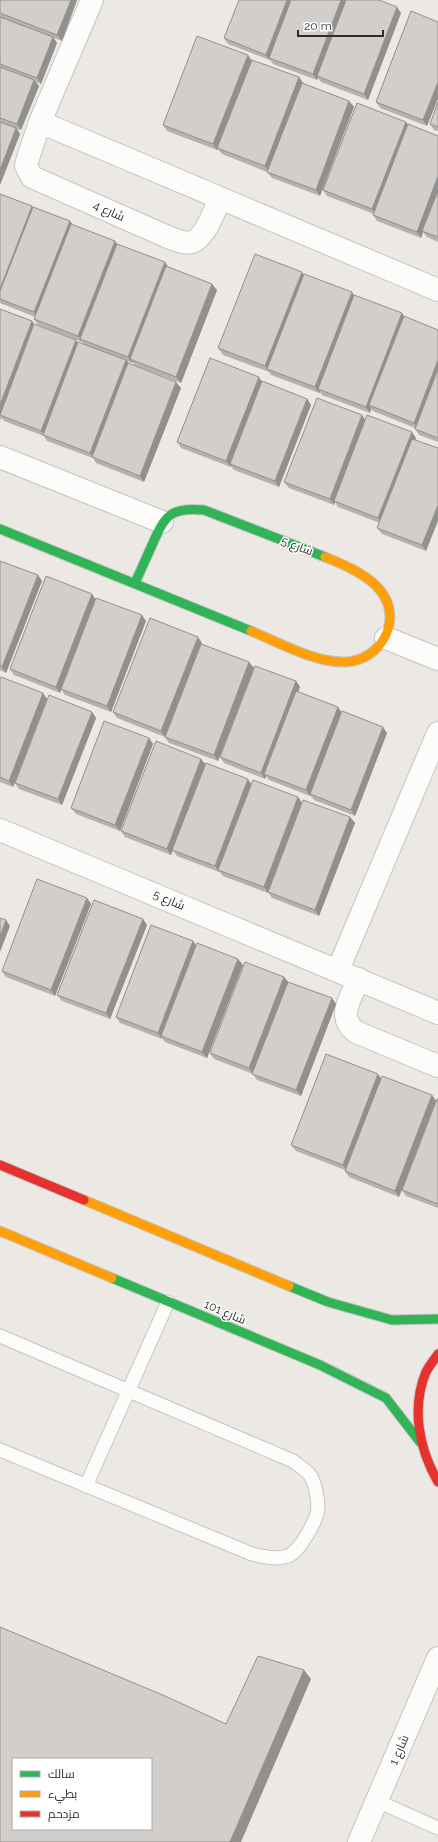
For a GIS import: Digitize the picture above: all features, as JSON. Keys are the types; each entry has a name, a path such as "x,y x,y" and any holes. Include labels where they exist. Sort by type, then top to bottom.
{"street":[{"name":"شارع 4","path":"92,0 40,122 26,166 32,177 182,242 192,242 202,236 220,198"},
{"path":"40,122 438,290"},
{"path":"0,457 162,522 135,583"},
{"name":"شارع 5","path":"0,529 323,660 345,663 363,660 381,645 386,638 391,619 388,601 374,583 349,566 204,510 181,509 169,515 162,522"},
{"path":"386,638 438,659"},
{"path":"338,970 438,733"},
{"name":"شارع 5","path":"0,830 438,1013"},
{"path":"359,979 346,1010 345,1019 349,1027 356,1032 438,1066"},
{"path":"0,1165 328,1302 392,1320 438,1319"},
{"name":"شارع 101","path":"0,1232 320,1365 386,1398 420,1442"},
{"path":"438,1354 427,1372 418,1406 420,1442 427,1462 438,1482"},
{"name":"شارع 1","path":"360,1842 438,1658"}],"lane":[{"path":"86,1486 168,1302"},
{"path":"0,1336 293,1461 310,1475 316,1493 318,1509 301,1544 288,1556 268,1559 252,1554 0,1450"},
{"path":"377,1801 438,1828"}],"building":[{"path":"0,0 71,0 57,35 0,13"},
{"path":"239,0 287,0 266,55 224,38"},
{"path":"291,0 341,0 313,74 269,58"},
{"path":"346,0 379,0 397,7 364,94 317,76"},
{"path":"411,11 438,22 438,82 423,120 376,102"},
{"path":"0,17 53,37 37,78 0,64"},
{"path":"197,36 248,55 213,144 163,125"},
{"path":"252,60 299,77 265,166 217,148"},
{"path":"0,67 34,80 17,124 0,118"},
{"path":"302,83 349,101 316,190 267,172"},
{"path":"438,102 438,127 430,124"},
{"path":"357,103 406,122 372,209 323,190"},
{"path":"0,122 16,128 0,170"},
{"path":"408,124 438,136 438,176 417,232 373,215"},
{"path":"438,191 438,237 422,231"},
{"path":"0,194 32,206 0,289"},
{"path":"33,207 70,221 34,312 0,299 0,291"},
{"path":"71,224 115,241 78,336 34,319"},
{"path":"117,244 165,262 128,357 80,339"},
{"path":"255,254 302,272 265,366 218,348"},
{"path":"166,266 212,284 176,377 130,359"},
{"path":"304,274 352,292 315,387 267,369"},
{"path":"354,295 402,313 366,407 318,389"},
{"path":"0,309 32,321 0,405"},
{"path":"404,316 438,330 438,360 414,423 369,405"},
{"path":"34,324 76,340 41,431 0,415"},
{"path":"78,342 126,360 90,453 43,435"},
{"path":"210,358 259,377 226,461 177,442"},
{"path":"128,363 176,382 140,476 92,457"},
{"path":"438,369 438,438 415,429"},
{"path":"262,381 307,399 275,481 230,464"},
{"path":"317,398 362,415 330,499 284,482"},
{"path":"367,415 412,432 378,518 334,501"},
{"path":"412,439 438,448 438,505 422,545 377,528"},
{"path":"0,561 38,575 2,667 0,666"},
{"path":"46,576 92,594 56,687 10,669"},
{"path":"96,598 142,615 107,706 61,689"},
{"path":"150,618 198,637 161,731 113,712"},
{"path":"201,644 249,662 214,755 165,737"},
{"path":"255,666 296,681 261,773 220,757"},
{"path":"1,677 43,693 9,781 0,777"},
{"path":"296,691 338,707 306,790 264,774"},
{"path":"49,695 92,712 58,799 15,783"},
{"path":"342,711 383,727 351,810 310,794"},
{"path":"104,721 149,738 115,825 71,808"},
{"path":"156,741 201,759 167,849 121,831"},
{"path":"206,763 248,779 215,866 172,850"},
{"path":"253,780 298,797 264,887 218,870"},
{"path":"303,800 350,817 315,910 268,892"},
{"path":"37,879 87,898 51,990 2,971"},
{"path":"94,900 143,919 106,1013 57,995"},
{"path":"0,918 6,920 0,936"},
{"path":"151,925 193,941 158,1033 116,1017"},
{"path":"197,943 238,959 202,1052 161,1036"},
{"path":"245,962 284,977 249,1068 210,1053"},
{"path":"288,982 332,998 296,1090 252,1074"},
{"path":"326,1054 378,1074 343,1165 291,1145"},
{"path":"382,1076 432,1095 395,1191 345,1171"},
{"path":"438,1099 438,1204 402,1190"},
{"path":"0,1627 165,1696 226,1724 258,1656 304,1670 230,1842 0,1842"}],"traffic: fast":[{"path":"135,583 161,526 171,515 184,510 204,510 325,557"},
{"path":"0,529 251,631"},
{"path":"112,1278 320,1365 386,1398 420,1442"},
{"path":"289,1286 328,1302 392,1320 438,1319"}],"traffic: slow":[{"path":"251,631 310,656 334,661 346,662 358,660 377,648 384,638 390,617 388,605 383,594 365,576 349,567 325,557"},
{"path":"84,1200 289,1286"},
{"path":"0,1231 112,1278"}],"traffic: jam":[{"path":"0,1165 84,1200"},
{"path":"438,1354 426,1372 421,1386 418,1414 419,1428 426,1456 438,1482"}]}
